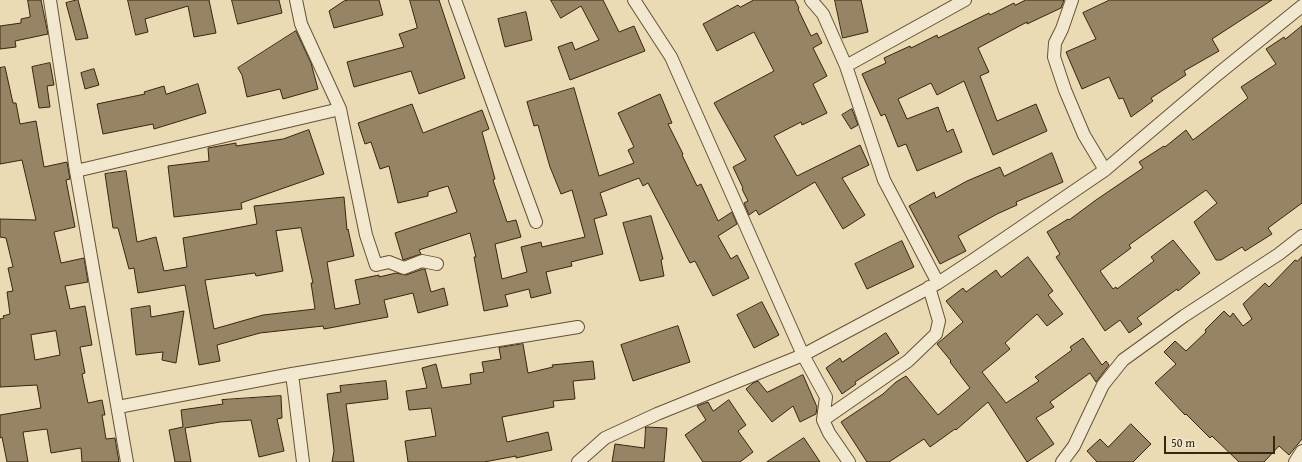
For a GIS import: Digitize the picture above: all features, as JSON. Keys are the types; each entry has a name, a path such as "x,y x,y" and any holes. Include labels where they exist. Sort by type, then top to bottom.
{"street":[{"path":"50,0 76,171 127,462"},
{"path":"296,0 302,24 340,109 366,235 376,264 389,262 404,268 422,261 437,264"},
{"path":"455,0 536,222"},
{"path":"634,0 671,57 803,355 826,397 823,420 829,433 849,462"},
{"path":"811,0 823,14 846,66 884,180 933,285 939,321 936,334 908,361 823,420"},
{"path":"846,66 965,0"},
{"path":"1072,0 1062,29 1055,43 1054,57 1065,90 1084,135 1104,170"},
{"path":"578,462 605,438 657,414 803,355 933,285 973,260 1104,170 1218,74 1302,6"},
{"path":"76,171 340,109"},
{"path":"1062,462 1074,446 1103,385 1123,360 1184,316 1279,254 1302,236"},
{"path":"118,407 292,374 578,327"},
{"path":"292,374 303,462"},
{"path":"1294,462 1302,451"}],"building":[{"path":"28,0 41,0 48,34 15,41 16,47 0,49 0,26 21,23 21,19 30,17"},
{"path":"78,0 88,38 76,40 66,3"},
{"path":"128,0 209,0 216,33 194,37 188,6 145,19 148,32 136,35"},
{"path":"232,0 279,0 282,13 238,24"},
{"path":"379,0 383,15 334,28 329,11 344,1"},
{"path":"410,0 439,0 465,78 419,94 411,71 354,87 347,62 404,47 399,34 417,28"},
{"path":"551,0 603,0 619,32 634,26 645,51 570,80 558,47 572,42 575,50 599,40 581,6 561,18"},
{"path":"754,0 795,0 811,36 817,33 822,43 813,48 827,76 813,84 827,113 802,125 801,122 774,136 797,176 860,145 869,165 842,178 865,215 843,229 815,182 759,215 756,210 749,215 744,203 748,201 733,167 746,160 714,103 774,71 754,32 717,51 703,24 738,5 740,7"},
{"path":"835,0 861,0 868,32 843,38"},
{"path":"1026,0 1064,0 1061,8 1027,24 1027,22 978,48 989,72 980,76 997,121 1036,104 1047,131 993,155 964,81 937,95 931,83 898,99 907,119 938,107 947,132 953,129 962,152 917,171 906,144 898,147 885,114 881,116 862,74 886,63 884,58 910,46 911,48 937,35 938,38 989,13 990,15 1014,3 1015,5"},
{"path":"1110,0 1272,0 1212,39 1219,51 1184,71 1186,75 1151,98 1153,101 1131,117 1123,98 1119,99 1109,77 1082,89 1066,52 1096,39 1083,13"},
{"path":"526,12 532,40 505,47 498,19"},
{"path":"1302,26 1302,203 1268,228 1272,234 1245,251 1242,247 1221,260 1216,260 1194,222 1217,203 1206,190 1129,245 1131,248 1100,271 1113,289 1116,287 1117,289 1154,261 1151,257 1173,240 1200,273 1178,291 1177,289 1137,318 1142,324 1129,333 1120,320 1105,331 1056,257 1060,254 1047,232 1068,219 1069,220 1143,168 1139,162 1164,146 1165,147 1186,130 1193,140 1248,98 1241,87 1276,64 1266,49 1284,37 1285,39"},
{"path":"296,31 311,63 318,89 283,99 280,89 247,97 242,75 238,68"},
{"path":"50,63 54,85 47,86 50,107 39,108 32,67"},
{"path":"5,67 13,103 16,103 20,124 36,121 44,167 67,162 70,179 66,180 75,227 54,232 61,263 84,258 88,282 65,286 70,309 85,306 92,345 80,347 85,373 82,374 88,403 102,400 105,415 102,415 106,439 115,438 119,462 82,462 81,448 51,453 47,429 23,432 28,462 7,462 2,437 0,438 0,415 41,408 37,385 0,387 0,319 4,318 3,316 10,314 7,292 13,291 8,268 13,267 6,238 0,237 0,219 36,220 22,160 0,164 0,68","holes":["56,331 60,355 35,360 31,335"]},
{"path":"94,69 99,85 85,89 81,73"},
{"path":"198,84 206,113 154,129 153,124 103,134 97,104 145,94 144,92 164,86 166,94"},
{"path":"574,88 599,176 634,163 628,150 634,147 618,113 660,94 672,123 668,124 683,154 682,155 697,186 701,184 718,221 732,212 737,224 718,236 731,259 737,255 749,278 713,296 695,261 690,263 648,183 643,186 639,178 600,193 607,215 594,219 603,254 571,262 572,266 546,272 551,293 531,298 529,289 505,295 508,306 484,311 474,257 476,257 470,233 419,250 421,254 403,260 395,233 457,212 448,186 428,192 428,196 398,203 389,166 380,169 371,142 365,144 358,123 412,104 423,133 482,110 489,129 482,132 495,179 493,180 507,222 516,220 521,237 495,244 502,279 527,272 521,247 541,242 542,247 585,237 572,190 561,194 550,167 538,125 534,126 527,102"},
{"path":"852,109 858,125 851,129 842,115"},
{"path":"309,130 324,174 241,203 242,209 174,217 168,166 209,161 208,148 236,143 236,146 283,139"},
{"path":"1052,153 1063,182 1016,202 1017,205 997,214 958,236 966,251 940,264 909,206 934,192 936,198 967,181 1000,167 1004,176"},
{"path":"126,171 137,242 156,237 164,271 187,267 183,238 257,224 254,206 344,197 347,230 348,229 354,256 327,262 335,309 360,304 355,280 396,273 406,275 423,269 425,269 431,292 444,288 448,305 418,313 413,293 384,300 388,317 324,329 323,326 260,333 217,345 220,361 199,365 185,285 138,293 134,268 129,269 118,228 113,228 105,174","holes":["301,228 313,283 311,283 315,309 263,315 214,329 205,280 255,273 256,276 283,271 276,231"]},
{"path":"651,216 663,259 661,260 664,276 640,281 623,223"},
{"path":"902,241 914,267 867,289 855,264"},
{"path":"1028,257 1053,291 1048,295 1063,314 1047,326 1037,314 1005,343 1010,349 982,372 1006,403 1039,381 1035,377 1072,350 1070,347 1083,338 1102,365 1106,361 1109,365 1096,382 1090,373 1050,402 1054,407 1036,418 1054,444 1027,462 988,402 956,430 955,429 930,447 924,439 889,462 867,462 841,422 883,394 896,382 906,376 938,415 970,388 937,344 963,322 946,301 963,288 966,292 996,270 1001,277"},
{"path":"1302,257 1302,439 1289,455 1279,446 1264,462 1239,462 1212,436 1210,438 1186,414 1185,415 1155,383 1176,364 1164,352 1175,341 1186,351 1206,332 1205,330 1224,311 1230,317 1233,313 1243,326 1252,319 1243,304 1265,283 1269,287 1295,260 1297,261"},
{"path":"762,302 779,335 754,348 737,315"},
{"path":"150,306 151,317 184,311 176,363 162,360 163,352 136,355 131,309"},
{"path":"678,326 690,362 633,381 621,345"},
{"path":"886,333 899,353 855,382 856,384 842,394 826,368 840,358 842,362"},
{"path":"523,344 528,373 553,367 552,365 593,361 595,379 573,381 575,399 553,401 554,407 502,417 507,442 548,432 552,450 516,458 516,456 484,462 408,462 405,441 436,436 431,408 409,410 406,391 427,388 422,368 436,364 442,388 471,384 470,374 484,372 482,362 501,359 499,348"},
{"path":"803,375 817,407 816,414 800,422 793,406 772,422 746,389 758,381 767,392"},
{"path":"386,381 388,399 346,404 354,462 332,462 334,451 327,394 341,392 340,386"},
{"path":"281,396 282,418 277,419 284,451 259,457 251,420 220,422 185,428 191,462 175,462 169,430 183,427 181,410 223,404 222,400"},
{"path":"729,400 746,425 738,431 753,452 740,462 703,462 685,435 706,420 697,406 708,402 713,411"},
{"path":"1131,424 1151,444 1133,462 1097,462 1087,451 1100,439 1108,447"},
{"path":"646,427 667,428 664,462 612,462 615,444 644,448"},
{"path":"804,438 820,462 767,462"}]}
